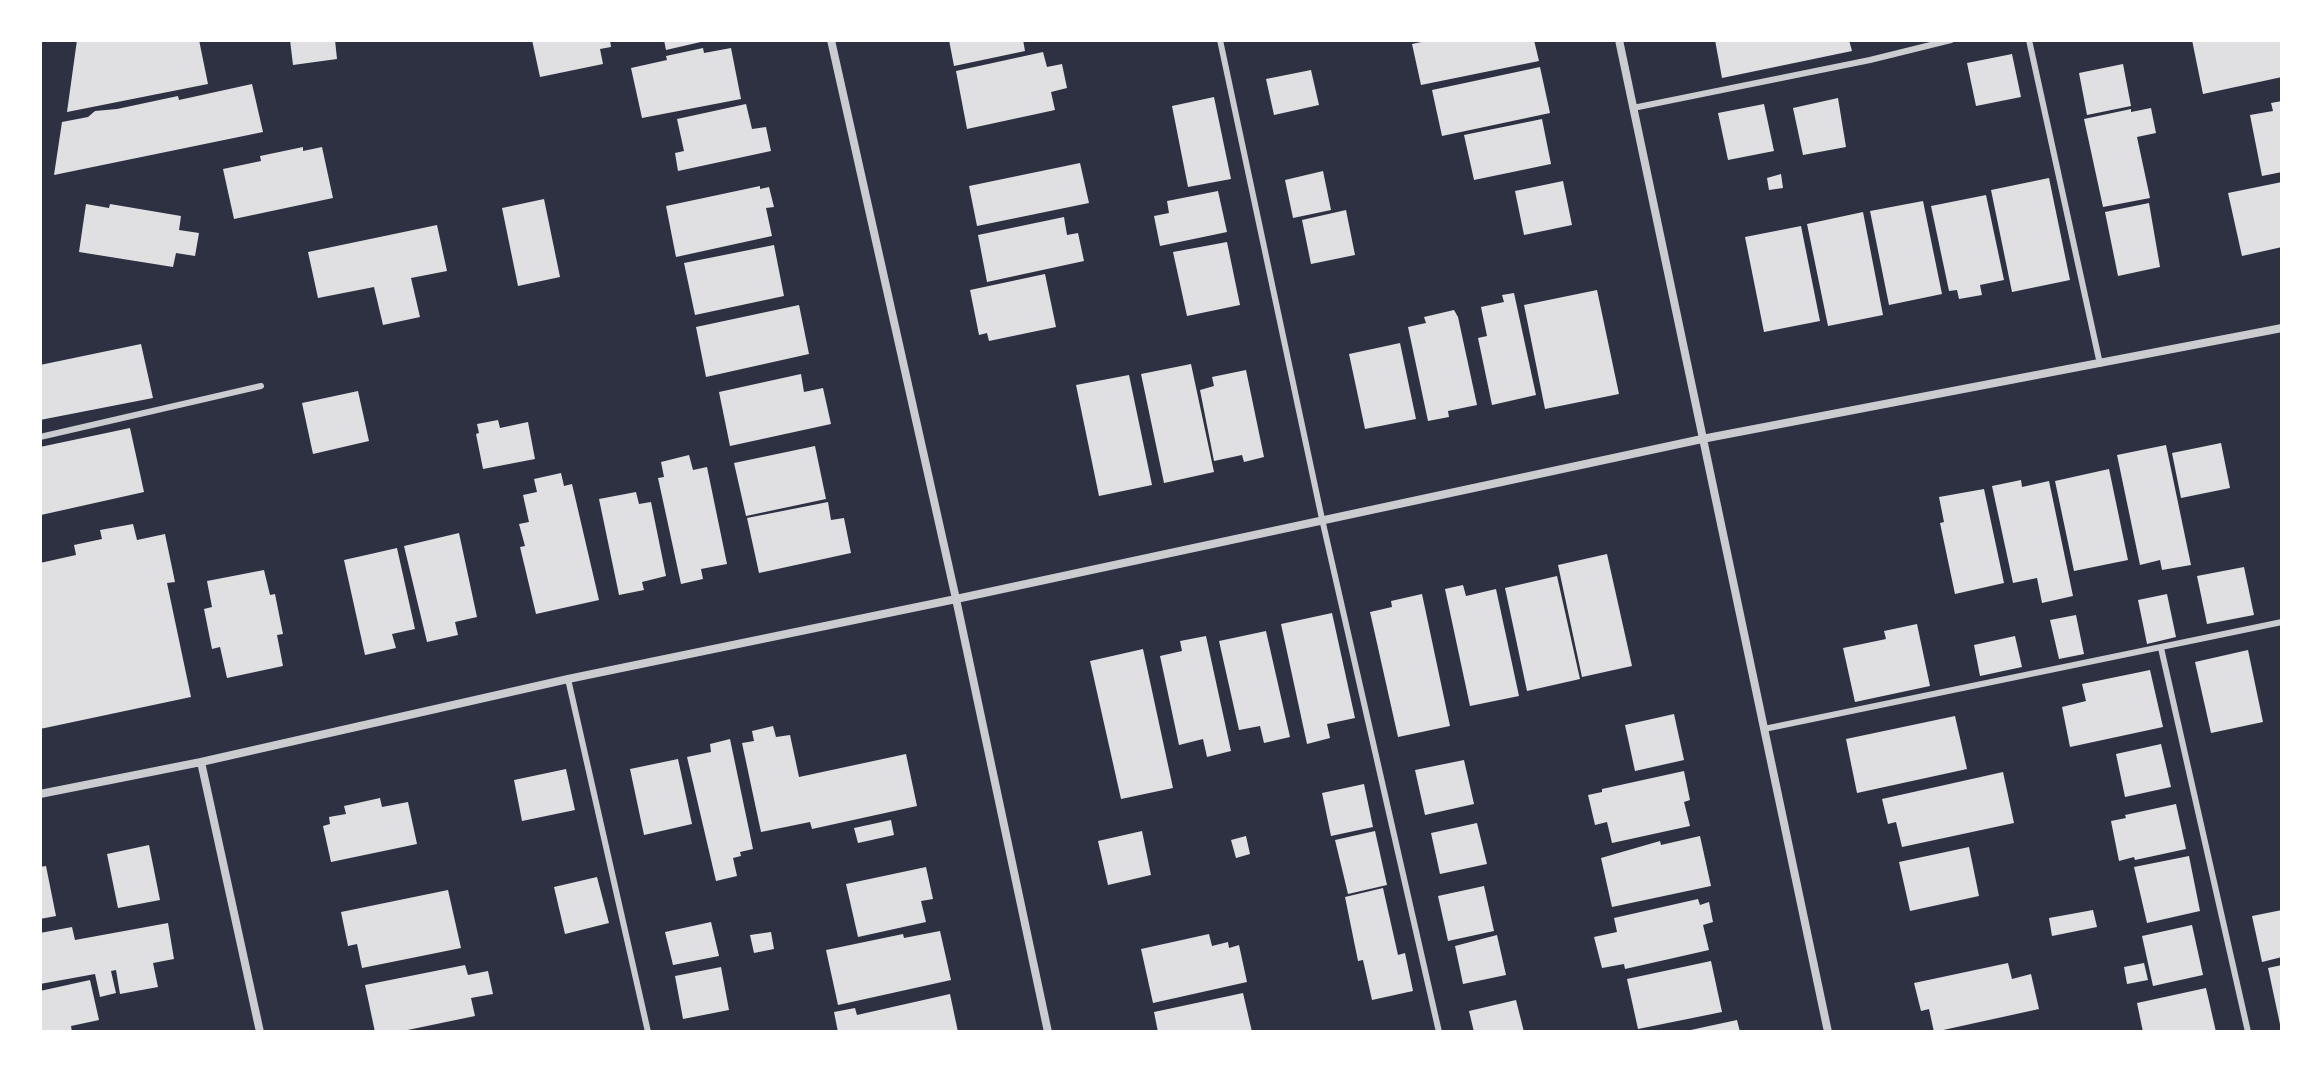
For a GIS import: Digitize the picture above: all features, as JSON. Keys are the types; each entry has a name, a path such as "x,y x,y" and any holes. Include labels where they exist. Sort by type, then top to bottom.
{"street":[{"path":"831,40 956,599 1048,1032"},
{"path":"1619,40 1828,1032"},
{"path":"40,794 1702,439 2282,328"},
{"path":"201,762 260,1032"}],"lane":[{"path":"1220,40 1322,519 1439,1032"},
{"path":"1633,108 1855,64 1951,40"},
{"path":"2029,40 2100,364"},
{"path":"40,437 261,386"},
{"path":"1764,729 2282,622"},
{"path":"2161,648 2248,1032"},
{"path":"568,679 648,1032"}],"building":[{"path":"77,40 199,40 208,84 67,112"},
{"path":"290,40 335,40 337,59 293,65"},
{"path":"532,40 610,40 611,47 600,49 603,64 540,77"},
{"path":"664,40 705,40 705,41 666,50"},
{"path":"949,40 1023,40 1025,51 954,66"},
{"path":"1431,40 1534,40 1539,61 1421,85 1412,44"},
{"path":"1715,40 1849,40 1852,51 1722,78"},
{"path":"2192,40 2282,40 2282,77 2203,94"},
{"path":"703,48 704,53 731,48 741,99 642,118 631,68"},
{"path":"1043,52 1047,67 1062,64 1067,88 1051,92 1055,110 967,129 956,71"},
{"path":"2012,54 2021,97 1976,106 1967,63"},
{"path":"2123,64 2131,106 2087,115 2079,73"},
{"path":"1540,67 1550,113 1442,136 1432,90"},
{"path":"1311,70 1319,105 1274,115 1266,79"},
{"path":"252,84 263,132 54,175 62,122 88,117 95,111 178,96 179,100"},
{"path":"1214,97 1231,179 1188,187 1172,106"},
{"path":"1838,98 1846,147 1803,155 1793,108"},
{"path":"2282,101 2282,172 2262,176 2250,115 2273,111 2271,103"},
{"path":"746,104 752,129 766,127 771,151 678,171 675,153 684,151 677,119"},
{"path":"1764,104 1774,151 1728,160 1718,113"},
{"path":"2151,108 2156,133 2137,137 2150,198 2103,207 2084,119"},
{"path":"1542,119 1551,164 1474,180 1464,135"},
{"path":"303,147 303,151 322,147 333,198 234,219 223,169 261,161 260,156"},
{"path":"1080,163 1089,203 977,226 969,186"},
{"path":"1323,171 1331,210 1293,218 1285,180"},
{"path":"1781,174 1783,188 1769,190 1767,178"},
{"path":"2049,178 2070,280 2012,292 1991,190"},
{"path":"1563,181 1572,225 1524,235 1515,191"},
{"path":"2282,182 2282,247 2242,256 2228,193"},
{"path":"760,186 760,189 769,187 774,207 766,208 772,236 676,257 666,206"},
{"path":"1218,191 1227,232 1160,246 1154,216 1169,213 1167,201"},
{"path":"1986,195 2004,280 1980,285 1982,295 1959,299 1957,290 1949,291 1931,206"},
{"path":"544,199 560,277 518,286 502,208"},
{"path":"1923,201 1942,294 1889,305 1870,211"},
{"path":"2149,203 2160,267 2118,276 2105,212"},
{"path":"86,204 109,208 110,204 181,216 179,230 199,233 195,256 176,253 173,267 79,252"},
{"path":"1346,210 1355,255 1311,264 1302,220"},
{"path":"1863,212 1883,315 1828,326 1807,224"},
{"path":"1064,217 1067,235 1078,233 1084,261 987,282 978,235"},
{"path":"437,225 447,271 411,278 420,317 383,325 374,287 318,298 308,252"},
{"path":"1801,226 1820,321 1764,332 1745,237"},
{"path":"1227,242 1240,305 1187,316 1173,252"},
{"path":"774,245 784,296 695,315 684,263"},
{"path":"1045,274 1056,327 989,341 987,333 979,335 970,290"},
{"path":"1597,290 1619,394 1545,409 1524,305"},
{"path":"1514,293 1536,395 1492,405 1478,338 1487,336 1481,307 1504,302 1502,295"},
{"path":"799,305 809,354 706,377 696,327"},
{"path":"1454,310 1477,405 1448,411 1449,417 1428,421 1408,327 1426,323 1424,317"},
{"path":"1400,343 1416,419 1365,429 1349,354"},
{"path":"141,344 153,398 40,420 40,365"},
{"path":"1191,364 1214,472 1164,483 1141,374"},
{"path":"1246,370 1264,457 1244,462 1242,455 1214,461 1200,390 1214,386 1212,377"},
{"path":"801,374 804,392 823,388 831,424 730,446 719,392"},
{"path":"1129,375 1152,485 1099,496 1076,385"},
{"path":"358,391 369,441 313,454 302,403"},
{"path":"498,420 500,428 528,422 535,459 483,469 477,424"},
{"path":"130,428 144,492 41,515 40,447"},
{"path":"2221,443 2230,488 2181,498 2172,453"},
{"path":"2166,445 2191,565 2162,570 2160,560 2140,565 2117,455"},
{"path":"815,446 826,499 746,516 734,463"},
{"path":"689,455 693,470 707,467 727,564 701,569 703,579 681,584 658,478 664,477 661,462"},
{"path":"2109,469 2128,560 2074,571 2055,481"},
{"path":"561,473 564,486 572,484 599,600 536,614 520,547 525,546 519,524 529,522 523,495 537,492 534,479"},
{"path":"2021,480 2022,487 2049,481 2073,596 2042,603 2037,578 2013,583 1992,486"},
{"path":"1984,489 2004,583 1955,594 1940,523 1944,522 1939,497"},
{"path":"636,492 639,504 651,502 666,576 642,582 644,590 619,595 599,499"},
{"path":"828,502 831,520 844,518 851,553 759,573 747,518"},
{"path":"133,524 137,540 165,534 175,582 167,583 191,697 40,729 40,563 76,555 74,545 102,539 100,530"},
{"path":"459,533 477,617 455,622 458,635 427,642 404,546"},
{"path":"397,548 415,629 392,634 396,648 365,655 344,560"},
{"path":"1607,554 1632,666 1582,677 1558,565"},
{"path":"2244,567 2254,615 2207,624 2197,576"},
{"path":"264,570 270,595 275,594 283,634 277,635 283,666 227,678 220,647 212,649 204,609 212,607 207,581"},
{"path":"1557,576 1580,679 1527,691 1505,588"},
{"path":"1463,585 1466,596 1496,589 1519,696 1470,706 1445,589"},
{"path":"1422,594 1450,726 1398,737 1370,612 1392,607 1391,601"},
{"path":"2167,594 2176,637 2147,644 2138,600"},
{"path":"1332,613 1355,718 1327,724 1330,738 1307,744 1281,624"},
{"path":"2076,615 2084,654 2059,659 2050,620"},
{"path":"1917,624 1930,686 1855,702 1843,648 1886,639 1884,631"},
{"path":"1266,631 1290,737 1264,743 1260,726 1239,730 1219,641"},
{"path":"1206,636 1231,751 1207,757 1203,739 1179,745 1160,656 1182,651 1180,641"},
{"path":"2015,636 2022,667 1980,676 1974,645"},
{"path":"1143,649 1173,788 1121,799 1090,661"},
{"path":"2248,650 2263,722 2211,733 2195,662"},
{"path":"2150,670 2163,727 2070,747 2062,707 2086,701 2082,684"},
{"path":"1674,714 1684,760 1635,771 1625,725"},
{"path":"1955,716 1967,769 1857,793 1846,739"},
{"path":"773,726 776,737 790,735 799,777 906,754 917,806 812,829 810,822 761,832 742,743 754,741 752,731"},
{"path":"730,739 753,849 740,852 741,856 733,858 737,876 716,881 687,757 711,752 710,744"},
{"path":"2161,744 2171,787 2125,797 2116,754"},
{"path":"678,759 692,824 644,835 630,769"},
{"path":"1464,760 1474,804 1425,815 1415,770"},
{"path":"566,769 575,810 522,821 514,780"},
{"path":"1684,771 1690,800 1684,802 1690,826 1612,843 1607,822 1595,825 1588,795 1602,792 1602,789"},
{"path":"2003,772 2014,823 1902,847 1896,822 1888,824 1882,799"},
{"path":"1364,784 1373,827 1331,836 1322,793"},
{"path":"380,798 382,807 408,802 417,844 331,862 323,826 330,824 329,817 346,814 344,806"},
{"path":"2176,804 2186,849 2119,861 2111,821"},
{"path":"891,820 894,835 858,843 854,828"},
{"path":"1477,823 1487,864 1440,874 1431,833"},
{"path":"1142,831 1151,875 1108,885 1098,841"},
{"path":"1375,831 1387,885 1348,894 1335,840"},
{"path":"1246,836 1250,854 1236,858 1231,840"},
{"path":"1700,836 1711,886 1612,907 1601,858 1660,841 1661,845"},
{"path":"149,845 160,900 118,908 107,854"},
{"path":"1969,847 1979,896 1910,911 1899,862"},
{"path":"2189,856 2200,911 2147,923 2134,867"},
{"path":"46,866 56,916 40,919 40,867"},
{"path":"926,867 933,899 921,901 926,922 858,937 846,884"},
{"path":"597,877 609,923 565,934 554,887"},
{"path":"1484,886 1494,931 1448,941 1438,896"},
{"path":"1383,888 1398,955 1405,953 1413,991 1372,1000 1363,960 1358,961 1345,897"},
{"path":"448,890 461,948 362,968 357,944 348,946 341,912"},
{"path":"1698,899 1700,905 1709,902 1713,922 1703,925 1709,950 1625,969 1624,964 1602,968 1594,937 1617,932 1614,918"},
{"path":"2093,910 2097,927 2052,936 2049,918"},
{"path":"2282,910 2282,957 2262,962 2252,916"},
{"path":"711,922 719,956 673,965 665,932"},
{"path":"168,923 174,959 153,963 158,987 120,994 116,970 111,971 116,993 100,997 95,974 40,984 40,933 72,927 75,940"},
{"path":"2192,925 2203,975 2153,986 2142,936"},
{"path":"940,931 951,980 838,1005 826,950 903,934 904,938"},
{"path":"771,932 774,949 754,953 750,935"},
{"path":"1209,934 1212,946 1228,942 1229,948 1239,945 1247,982 1153,1003 1141,949"},
{"path":"1497,935 1506,975 1463,984 1455,946"},
{"path":"1711,961 1722,1012 1638,1029 1627,979"},
{"path":"2008,963 2012,979 2031,974 2039,1009 1934,1032 1929,1009 1921,1011 1914,983"},
{"path":"2144,963 2148,980 2127,984 2124,967"},
{"path":"465,965 468,975 488,971 493,994 471,998 475,1016 398,1032 375,1032 365,985"},
{"path":"2282,965 2282,1029 2281,1029 2268,968"},
{"path":"721,967 729,1010 683,1019 675,976"},
{"path":"90,980 99,1020 71,1026 72,1032 40,1032 40,991"},
{"path":"2206,988 2216,1032 2143,1032 2137,1003"},
{"path":"1243,993 1252,1032 1158,1032 1154,1012"},
{"path":"950,994 958,1032 838,1032 834,1012 855,1008 857,1015"},
{"path":"1516,1000 1524,1032 1474,1032 1469,1011"},
{"path":"1737,1020 1740,1032 1686,1032 1686,1031"}]}
